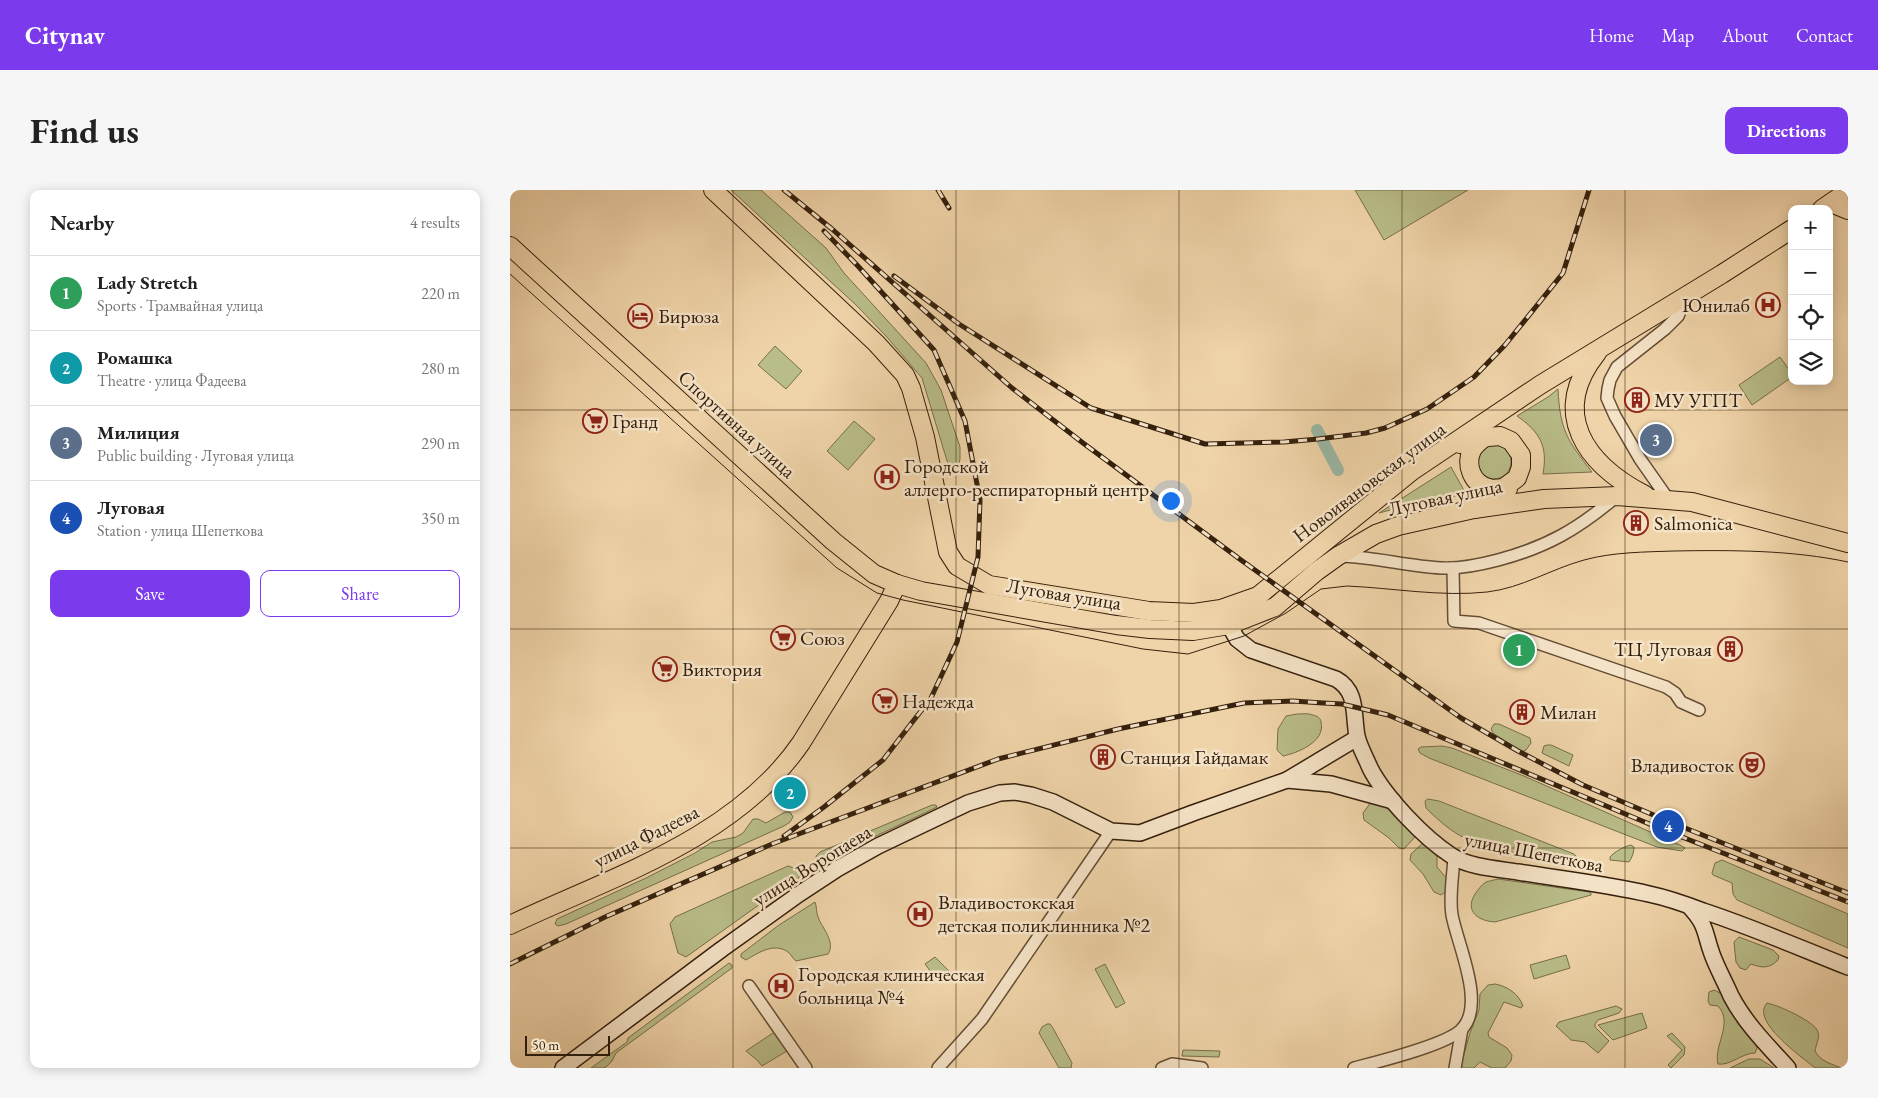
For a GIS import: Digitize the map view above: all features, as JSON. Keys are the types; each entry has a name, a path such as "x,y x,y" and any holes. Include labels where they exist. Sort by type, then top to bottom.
{"main road":[{"name":"Новоивановская улица","path":"713,190 876,343 905,375 911,388 925,437 948,552 957,566 989,585 1149,612 1194,612 1221,609 1258,596 1401,479 1540,385 1686,297 1788,232"},
{"path":"1828,205 1848,191"},
{"path":"1833,207 1848,210"},
{"name":"Спортивная улица","path":"510,246 833,541 874,574 897,584 955,598"},
{"path":"1602,347 1588,364 1579,380 1575,392 1575,420 1589,450 1608,472 1650,498"},
{"path":"1501,412 1470,455 1472,476 1482,485 1489,488 1502,488 1544,499"},
{"path":"1450,446 1494,436 1506,438 1515,445 1521,455 1522,467 1513,482 1474,509"},
{"name":"Луговая улица","path":"955,598 1150,629 1193,631 1229,625 1275,607 1338,556 1376,534 1398,526 1474,509 1544,499 1617,496 1692,502 1848,543"},
{"name":"улица Фадеева","path":"510,924 689,842 750,798 797,750 885,608 897,584"},
{"name":"улица Шепеткова","path":"1229,625 1237,639 1251,650 1336,679 1344,684 1351,693 1357,738 1378,781 1393,801 1425,834 1454,858 1480,866 1650,894 1730,920 1848,968"},
{"path":"1111,831 1140,833 1287,780 1357,738"},
{"path":"1287,780 1331,784 1393,801"},
{"name":"улица Воропаева","path":"563,1068 799,894 878,846 968,803 1000,793 1015,792 1032,795 1053,802 1111,831"},
{"path":"1688,905 1705,927 1711,950 1732,998 1753,1029 1788,1068"},
{"path":"1711,950 1713,929 1719,922 1730,920"}],"street":[{"path":"1668,499 1640,459 1615,416 1607,398 1610,380 1617,367 1665,329 1678,316 1686,297"},
{"path":"1338,556 1452,568 1478,565 1550,543 1596,514 1617,496"},
{"path":"1452,568 1454,621 1479,623 1666,687 1675,693 1681,702 1699,710"},
{"path":"938,1068 982,1019 1111,831"},
{"path":"1454,858 1452,914 1470,978 1470,1009 1462,1029 1455,1068"},
{"path":"749,986 806,1068"},
{"path":"1354,1068 1437,1043 1454,1036 1462,1029"},
{"path":"1162,1068 1172,1064 1202,1068"}],"green space":[{"path":"731,190 761,190 826,248 844,273 926,363 941,390 960,447 959,464 955,468 948,464 922,378 856,305"},
{"path":"1355,190 1468,190 1384,240"},
{"path":"775,346 802,371 786,389 758,365"},
{"path":"1780,357 1788,368 1788,380 1752,405 1739,385"},
{"path":"1558,389 1561,415 1566,434 1592,472 1543,474 1544,455 1540,440 1537,434 1517,416"},
{"path":"854,421 875,439 848,470 827,451"},
{"path":"1494,445 1506,450 1511,462 1506,474 1494,479 1482,474 1477,462 1482,450"},
{"path":"1451,467 1466,494 1420,502 1379,513"},
{"path":"1309,714 1320,718 1321,729 1319,735 1309,745 1283,756 1277,750 1278,729 1286,716"},
{"path":"1494,724 1499,724 1530,738 1531,743 1522,752 1493,733 1491,729"},
{"path":"1547,745 1573,755 1569,766 1542,753 1544,746"},
{"path":"1442,746 1452,748 1524,776 1685,848 1682,851 1657,847 1429,758 1420,753 1418,749 1421,747"},
{"path":"1428,799 1439,801 1574,854 1577,860 1531,856 1471,841 1450,829 1430,812 1426,808 1425,801"},
{"path":"1371,802 1384,805 1415,832 1415,837 1404,849 1399,848 1389,838 1364,820 1363,813"},
{"path":"932,805 937,807 824,863 820,864 817,862 816,856 820,852"},
{"path":"785,812 790,812 793,817 784,826 566,924 558,926 555,924 557,919 646,878 695,853 712,842 736,837 743,833 753,819 766,823"},
{"path":"1424,842 1437,853 1437,867 1447,879 1447,891 1441,895 1434,892 1423,874 1410,860 1411,854"},
{"path":"1631,845 1634,849 1629,862 1610,860 1614,853"},
{"path":"1722,860 1848,914 1848,948 1737,900 1733,894 1732,883 1712,873 1715,863"},
{"path":"788,866 797,869 800,876 797,880 686,957 678,953 670,924 675,917"},
{"path":"1498,879 1589,892 1591,895 1495,922 1484,920 1472,911 1472,900 1484,883"},
{"path":"815,902 818,917 828,935 830,949 828,954 796,961 783,949 772,948 746,960 741,957 741,954 779,925"},
{"path":"1739,937 1773,950 1779,956 1778,960 1768,966 1762,967 1751,964 1746,970 1740,968 1736,962 1734,942"},
{"path":"1566,955 1570,968 1534,979 1530,965"},
{"path":"935,957 951,973 943,981 938,981 925,964"},
{"path":"729,963 732,965 732,968 616,1053 612,1061 605,1068 591,1068 627,1042 628,1038"},
{"path":"1105,964 1125,1003 1116,1008 1095,969"},
{"path":"1495,984 1512,991 1519,998 1523,1006 1521,1008 1504,1002 1488,1033 1489,1037 1507,1048 1512,1055 1511,1061 1505,1068 1492,1068 1480,1062 1474,1068 1460,1068 1479,1010 1480,994 1488,985"},
{"path":"1714,990 1722,994 1739,1025 1756,1044 1755,1053 1727,1063 1718,1064 1717,1057 1724,1020 1718,1006 1710,1005 1708,1001 1709,992"},
{"path":"1767,1003 1787,1010 1816,1028 1818,1039 1815,1051 1826,1062 1842,1068 1815,1068 1790,1047 1771,1029 1764,1011"},
{"path":"1616,1006 1622,1009 1619,1013 1598,1020 1595,1024 1595,1027 1609,1041 1598,1053 1585,1042 1571,1040 1556,1026 1559,1022"},
{"path":"1642,1013 1647,1028 1613,1040 1598,1025"},
{"path":"1050,1024 1053,1028 1072,1063 1071,1068 1059,1068 1039,1033 1042,1027"},
{"path":"779,1029 792,1048 762,1066 746,1051"},
{"path":"1672,1033 1685,1047 1684,1055 1671,1068 1668,1065 1682,1050 1667,1036"},
{"path":"1183,1050 1220,1051 1219,1057 1182,1056"},
{"path":"1749,1059 1760,1059 1774,1068 1730,1068"}],"waterway":[{"path":"1317,430 1338,470"}],"tram line":[{"path":"510,274 837,568 877,593 903,600 1143,649 1188,654 1244,636 1286,613 1321,589 1347,586 1435,593 1487,592 1512,587 1584,560 1606,555 1640,552 1762,552 1805,555 1848,562"}],"railway":[{"path":"784,190 832,229 1012,388 1241,560 1461,718 1583,785 1848,893"},
{"path":"938,190 949,208"},
{"path":"894,276 959,324 1091,408 1205,444 1318,439 1366,433 1385,428 1427,409 1474,377 1505,345 1563,273 1589,190"},
{"path":"784,836 883,760 931,698 957,642 978,557 980,500 965,421 934,350 824,231"},
{"path":"510,964 605,917 772,844 998,759 1118,729 1244,703 1293,701 1342,704 1388,715 1659,828 1848,902"}],"place":[{"name":"Юнилаб","path":"1768,305"},
{"name":"Бирюза","path":"640,316"},
{"name":"МУ УГПТ","path":"1637,400"},
{"name":"Гранд","path":"595,421"},
{"name":"Милиция","path":"1656,440"},
{"name":"Городской аллерго-респираторный центр","path":"887,477"},
{"name":"Salmonica","path":"1636,523"},
{"name":"Союз","path":"783,638"},
{"name":"ТЦ Луговая","path":"1730,649"},
{"name":"Lady Stretch","path":"1519,650"},
{"name":"Виктория","path":"665,669"},
{"name":"Надежда","path":"885,701"},
{"name":"Милан","path":"1522,712"},
{"name":"Станция Гайдамак","path":"1103,757"},
{"name":"Владивосток","path":"1752,765"},
{"name":"Ромашка","path":"790,793"},
{"name":"Луговая","path":"1668,826"},
{"name":"Владивостокская детская поликлинника №2","path":"920,914"},
{"name":"Городская клиническая больница №4","path":"781,986"}]}
